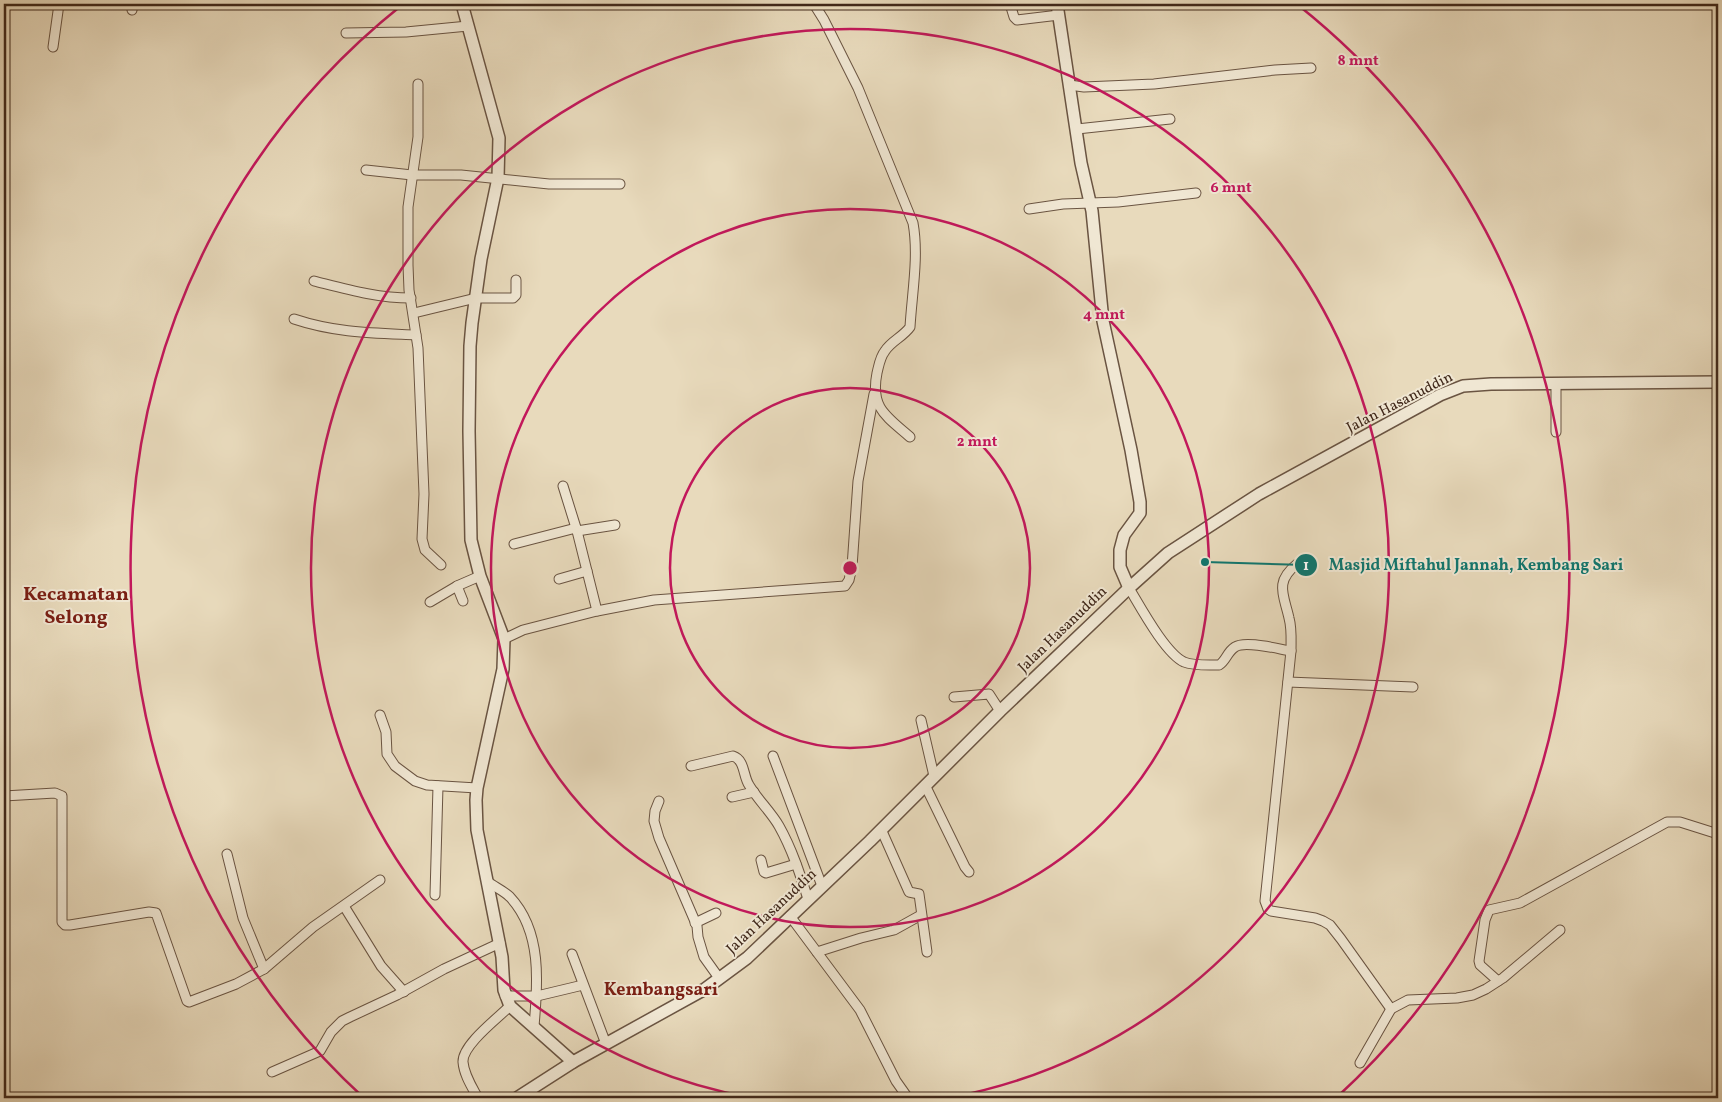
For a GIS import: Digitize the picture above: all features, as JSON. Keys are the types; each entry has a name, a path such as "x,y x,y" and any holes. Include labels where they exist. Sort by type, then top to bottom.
{"street":[{"path":"53,47 59,4"},
{"path":"462,4 498,130 500,152 498,180 481,259 470,346 470,532 480,576 504,639 503,669 477,788 477,830 500,943 508,1001 573,1062"},
{"path":"504,639 522,630 597,611 654,600 841,587 845,586 851,576 858,482 879,362 892,342 910,327 915,233 910,213 858,88 814,4"},
{"path":"1010,4 1014,17 1017,20 1058,9 1081,163 1090,202 1103,321 1131,450 1141,508 1140,513 1124,535 1120,550 1120,567 1128,588 1151,625 1173,653 1183,661 1196,664 1219,665 1231,649 1240,644 1291,651"},
{"path":"346,33 406,32 468,26"},
{"path":"1069,85 1084,87 1154,84 1275,70 1312,68"},
{"path":"418,84 418,137 408,206 408,265 416,335 424,494 422,540 425,550 442,565"},
{"path":"1077,129 1170,119"},
{"path":"366,170 412,175 461,175 550,184 620,184"},
{"path":"1029,209 1062,204 1118,202 1196,193"},
{"path":"414,313 476,298 513,298 516,296 516,280"},
{"path":"314,281 379,296 411,298"},
{"path":"294,319 319,327 346,331 416,335"},
{"name":"Jalan Hasanuddin","path":"518,1098 573,1062 705,988 747,958 1128,588 1181,544 1259,494 1451,390 1463,386 1718,382"},
{"path":"1556,384 1556,432"},
{"path":"874,394 880,408 887,417 910,437"},
{"path":"562,486 577,529 597,611"},
{"path":"514,544 577,529 615,525"},
{"path":"1297,564 1285,578 1282,591 1291,624 1291,651 1265,901 1271,911 1315,918 1330,925 1391,1009"},
{"path":"558,579 587,571"},
{"path":"430,602 457,586 480,576"},
{"path":"457,586 463,601"},
{"path":"1288,682 1413,687"},
{"path":"954,697 990,694 1003,709"},
{"path":"380,715 386,732 387,754 395,766 419,783 477,788"},
{"path":"921,720 934,776"},
{"path":"691,766 733,756 738,758 742,763 747,782 779,826 796,864 808,898"},
{"path":"773,756 822,886"},
{"path":"925,785 968,872"},
{"path":"435,895 438,786"},
{"path":"732,797 754,792"},
{"path":"4,796 55,793 62,796 62,918 64,924 70,925 149,912 156,913 188,1002 242,981 264,969 313,927 380,880"},
{"path":"659,801 654,820 659,838 696,923 704,957 719,978"},
{"path":"1498,982 1480,965 1479,961 1485,920 1489,910 1520,903 1667,822 1680,822 1718,834"},
{"path":"881,829 909,892 919,894 927,952"},
{"path":"227,854 243,918 264,969"},
{"path":"761,860 764,872 766,873 796,864"},
{"path":"488,882 509,896 522,912 530,932 536,961 537,996 534,1026"},
{"path":"344,906 381,966 404,992"},
{"path":"696,923 716,913"},
{"path":"817,952 894,930 921,915"},
{"path":"790,916 860,1010 896,1081 908,1098"},
{"path":"1360,1063 1391,1009 1408,1000 1457,998 1473,995 1486,989 1498,982 1560,930"},
{"path":"272,1072 320,1051 327,1037 342,1021 404,992 444,968 500,943"},
{"path":"572,954 606,1044"},
{"path":"478,1098 466,1075 463,1064 464,1056 468,1047 508,1001 584,985"}],"place":[{"name":"Masjid Miftahul Jannah, Kembang Sari","path":"1205,562"}],"district":[{"name":"Kecamatan Selong","path":"76,606"},
{"name":"Kembangsari","path":"661,990"}]}
